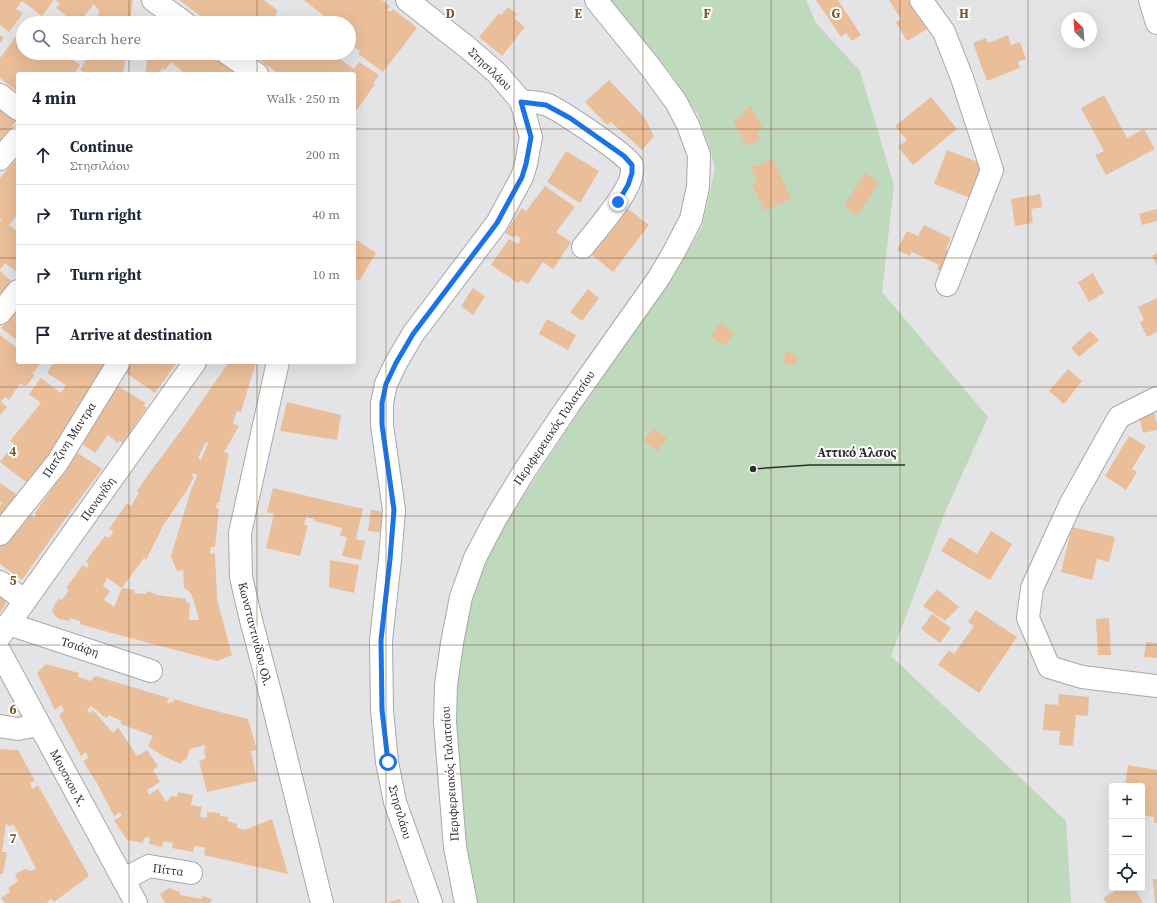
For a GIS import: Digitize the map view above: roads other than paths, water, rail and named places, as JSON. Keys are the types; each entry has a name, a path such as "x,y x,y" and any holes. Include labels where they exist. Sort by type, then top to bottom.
{"street":[{"path":"153,0 175,16"},
{"name":"Στησιλάου","path":"407,0 497,73 521,102 531,137 522,177 497,223 413,334 386,384 382,403 382,425 394,510 381,640 382,710 388,762 395,802 431,903"},
{"name":"Περιφερειακός Γαλατσίου","path":"466,903 455,848 445,722 446,685 461,597 475,558 497,516 525,470 568,406 658,279 674,252 691,219 698,187 699,155 688,125 676,102 651,68 596,0"},
{"path":"921,0 944,32 962,78 992,170 946,285"},
{"path":"1150,0 1157,23"},
{"path":"237,60 254,72"},
{"path":"0,95 16,107"},
{"path":"521,102 546,105 564,114 624,156 632,165 632,173 628,185 618,202 583,247"},
{"path":"0,159 16,140"},
{"path":"0,313 16,293"},
{"name":"Πατζινη Μαντρα","path":"0,534 57,463 118,364"},
{"name":"Παναγίδη","path":"4,630 194,364"},
{"name":"Κωνσταντινίδου Ολ.","path":"278,364 240,533 241,577 322,903"},
{"path":"1157,398 1119,417 1071,503 1032,588 1028,618 1049,667 1082,678 1157,686"},
{"path":"0,582 25,601"},
{"name":"Τσιάφη","path":"4,630 151,671"},
{"name":"Μουσκου Χ.","path":"0,652 136,903"},
{"path":"0,726 18,729 40,725"},
{"name":"Πίττα","path":"123,880 149,866 191,873"}],"place":[{"name":"Αττικό Άλσος","path":"753,469"}]}
